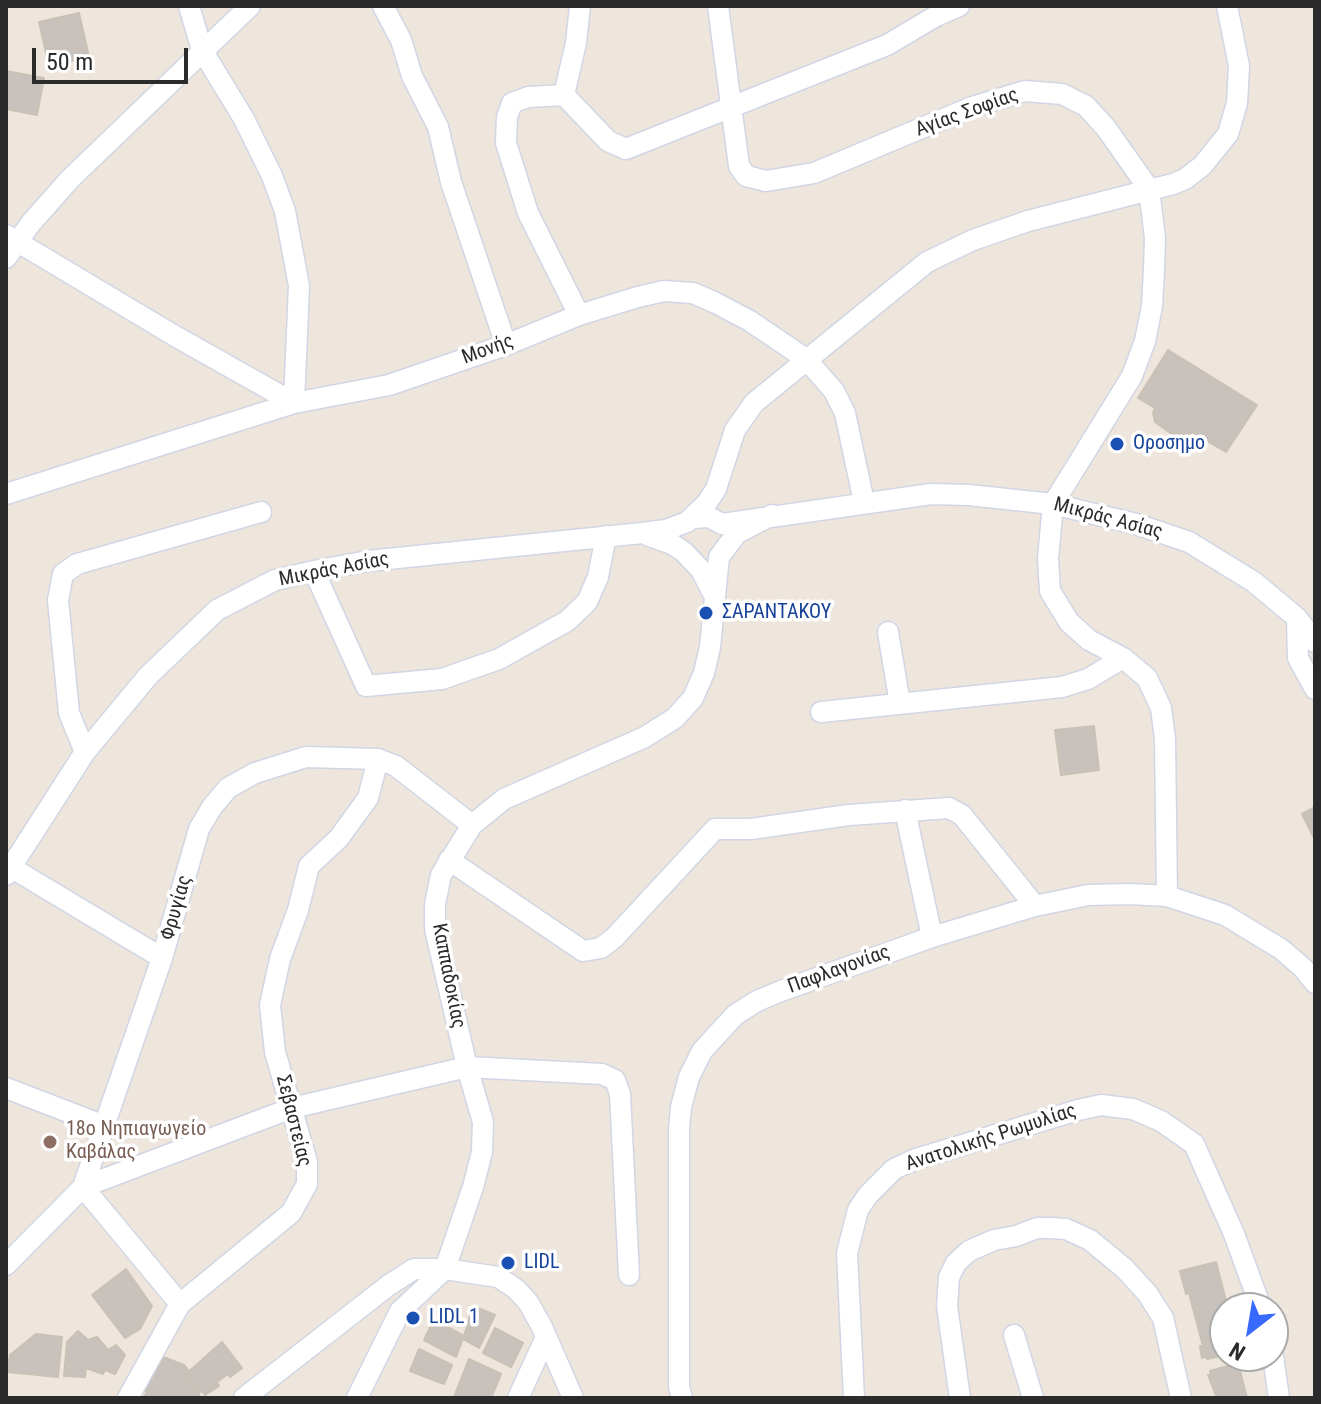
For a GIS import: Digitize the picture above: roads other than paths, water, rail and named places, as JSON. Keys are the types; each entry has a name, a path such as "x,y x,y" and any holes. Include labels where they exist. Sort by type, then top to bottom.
{"street":[{"path":"189,6 202,50 244,119 285,211 299,286 294,403 10,245 70,179 202,50 250,6"},
{"path":"383,6 401,40 412,76 438,127 451,182 506,345"},
{"path":"564,95 576,43 580,6"},
{"path":"718,6 732,107"},
{"path":"579,315 528,213 506,143 507,117 512,103 528,97 564,95 608,141 626,149 887,45 959,6"},
{"path":"714,604 708,580 687,555 680,537 716,489 735,430 754,403 927,262 973,240 1028,221 1173,184 1202,166 1228,134 1237,103 1239,66 1227,6"},
{"name":"Αγίας Σοφίας","path":"732,107 739,166 746,176 766,181 814,173 972,107 1025,91 1062,94 1086,106 1106,128 1149,189 1155,248 1152,306 1145,341 1132,376 1053,504"},
{"name":"Μονής","path":"6,494 294,403 389,385 506,345 579,315 664,291 693,293 750,321 806,359 834,391 845,413 864,502"},
{"path":"722,524 724,463"},
{"name":"Μικράς Ασίας","path":"722,524 931,494 1053,504 1136,524 1189,542 1254,582 1297,618 1315,642"},
{"path":"1053,504 1048,559 1050,591 1069,622 1089,640 1123,658 1147,678 1161,708 1165,739 1167,896"},
{"path":"85,752 69,713 58,600 63,574 77,564 261,512"},
{"path":"642,533 659,538 705,563 723,551 737,533 772,515"},
{"path":"691,520 709,517 722,524 726,530 723,551"},
{"name":"Μικράς Ασίας","path":"9,871 85,752 148,676 217,610 275,580 368,561 666,530 691,520"},
{"path":"314,571 366,686 442,679 499,659 567,621 587,602 598,577 606,536"},
{"name":"Καππαδοκίας","path":"357,1398 400,1311 445,1269 482,1152 483,1122 435,929 435,904 441,875 472,825 504,799 645,737 675,718 693,698 704,673 723,551"},
{"path":"1297,618 1298,658 1315,689"},
{"path":"888,632 900,704"},
{"path":"821,712 1062,687 1088,679 1123,658"},
{"name":"Φρυγίας","path":"6,1265 83,1187 162,958 199,829 228,788 255,773 306,757 378,759 396,766 472,825"},
{"name":"Σεβαστείας","path":"180,1304 291,1213 307,1184 307,1162 275,1052 270,1005 280,959 298,910 309,866 339,838 368,798 378,759"},
{"path":"449,860 583,951 601,948 614,938 715,829 751,829 905,810 949,808 962,815 1035,906"},
{"path":"905,810 932,937"},
{"path":"9,871 162,958"},
{"name":"Παφλαγονίας","path":"682,1398 679,1387 679,1129 689,1077 702,1051 735,1015 757,1001 932,937 1035,906 1088,895 1167,896 1225,915 1256,932 1303,968 1315,983"},
{"path":"128,1398 180,1304 83,1187 292,1108 467,1067 602,1074 615,1080 620,1094 629,1275"},
{"path":"6,1088 102,1125"},
{"name":"Ανατολικής Ρωμυλίας","path":"854,1398 847,1253 858,1210 868,1195 894,1169 916,1159 1078,1110 1101,1105 1133,1109 1161,1121 1194,1144 1234,1234 1255,1292"},
{"path":"960,1398 947,1306 949,1277 956,1263 969,1251 994,1240 1037,1228 1051,1228 1066,1229 1090,1240 1124,1268 1147,1293 1163,1318 1181,1398"},
{"path":"244,1398 414,1269 445,1269 498,1277 516,1289 528,1302 573,1398"},
{"path":"1014,1335 1033,1398"},
{"path":"518,1398 546,1337"},
{"path":"1275,1372 1279,1398"}],"place":[{"name":"Οροσημο","path":"1117,444"},
{"name":"ΣΑΡΑΝΤΑΚΟΥ","path":"706,613"},
{"name":"18ο Νηπιαγωγείο Καβάλας","path":"50,1142"},
{"name":"LIDL","path":"508,1263"},
{"name":"LIDL 1","path":"413,1318"}]}
